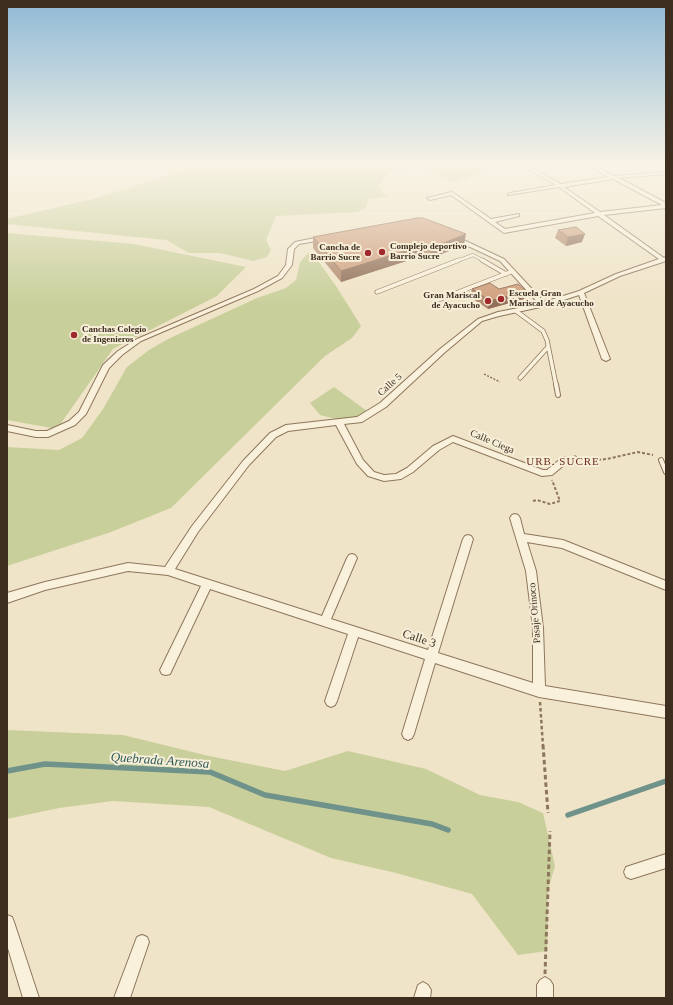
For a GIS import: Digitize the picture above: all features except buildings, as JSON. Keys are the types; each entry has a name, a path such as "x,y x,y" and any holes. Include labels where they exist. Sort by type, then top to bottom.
{"street":[{"path":"476,211 504,230 621,211"},
{"path":"594,211 665,260"},
{"path":"491,221 517,215"},
{"path":"444,233 502,260 543,306"},
{"path":"7,428 36,434 48,434 72,423 82,414 106,367 120,353 139,340 256,290 280,277 289,265 290,249 297,243 329,238"},
{"name":"Calle 5","path":"168,571 195,529 246,463 273,435 286,428 359,420 383,405 442,351 480,320 498,314 543,306 581,292 618,275 665,260"},
{"path":"581,292 606,359"},
{"name":"Calle Ciega","path":"339,423 360,462 371,474 384,478 398,477 410,470 436,448 451,439 456,438 496,456 549,473"},
{"path":"549,473 568,456"},
{"name":"Pasaje Orinoco","path":"515,518 531,571 538,628 539,691"},
{"path":"520,537 563,544 666,586"},
{"path":"408,734 433,658 468,539"},
{"path":"325,621 352,558"},
{"name":"Calle 3","path":"7,598 45,586 128,567 168,571 325,621 433,658 539,691 666,712"},
{"path":"166,670 208,583"},
{"path":"331,701 354,632"},
{"path":"631,872 666,861"},
{"path":"7,922 31,998"},
{"path":"122,998 142,942"}],"lane":[{"path":"377,292 473,255 506,274"},
{"path":"438,300 513,271"},
{"path":"516,311 543,331 547,340 558,395"},
{"path":"520,378 548,348"},
{"path":"661,460 666,472"}],"path":[{"path":"438,307 444,310"},
{"path":"484,374 500,382"},
{"path":"568,456 586,461 607,459 638,452 652,455"},
{"path":"533,501 537,500 550,504 560,501 559,494 549,473"},
{"path":"539,691 548,813"},
{"path":"545,991 550,831"}],"green space":[{"path":"42,211 360,211 276,216 266,240 271,250 267,257 253,261 220,253 189,253 166,240 7,224 7,219"},
{"name":"Canchas Colegio de Ingenieros","path":"7,233 134,244 246,267 217,296 113,349 57,429 7,420"},
{"path":"309,252 316,258 336,286 361,326 352,338 325,356 171,508 111,532 7,566 7,447 59,450 82,438 103,409 127,367 149,350 168,339 257,298 286,288 296,280 300,262"},
{"path":"334,387 367,411 359,417 344,421 320,415 310,403"},
{"path":"7,730 123,735 209,756 285,771 348,751 426,769 480,795 518,802 543,813 555,866 548,890 547,951 518,955 472,894 396,873 331,858 209,807 113,801 59,808 7,819"}],"waterway":[{"name":"Quebrada Arenosa","path":"7,771 45,764 210,772 265,795 432,824 448,830"},
{"name":"Quebrada Arenosa","path":"568,815 666,781"}],"place":[{"name":"Complejo deportivo Barrio Sucre","path":"382,252"},
{"name":"Cancha de Barrio Sucre","path":"368,253"},
{"name":"Escuela Gran Mariscal de Ayacucho","path":"501,299"},
{"name":"Gran Mariscal de Ayacucho","path":"488,301"},
{"name":"Canchas Colegio de Ingenieros","path":"74,335"}],"district":[{"name":"URB. SUCRE","path":"563,462"}]}
